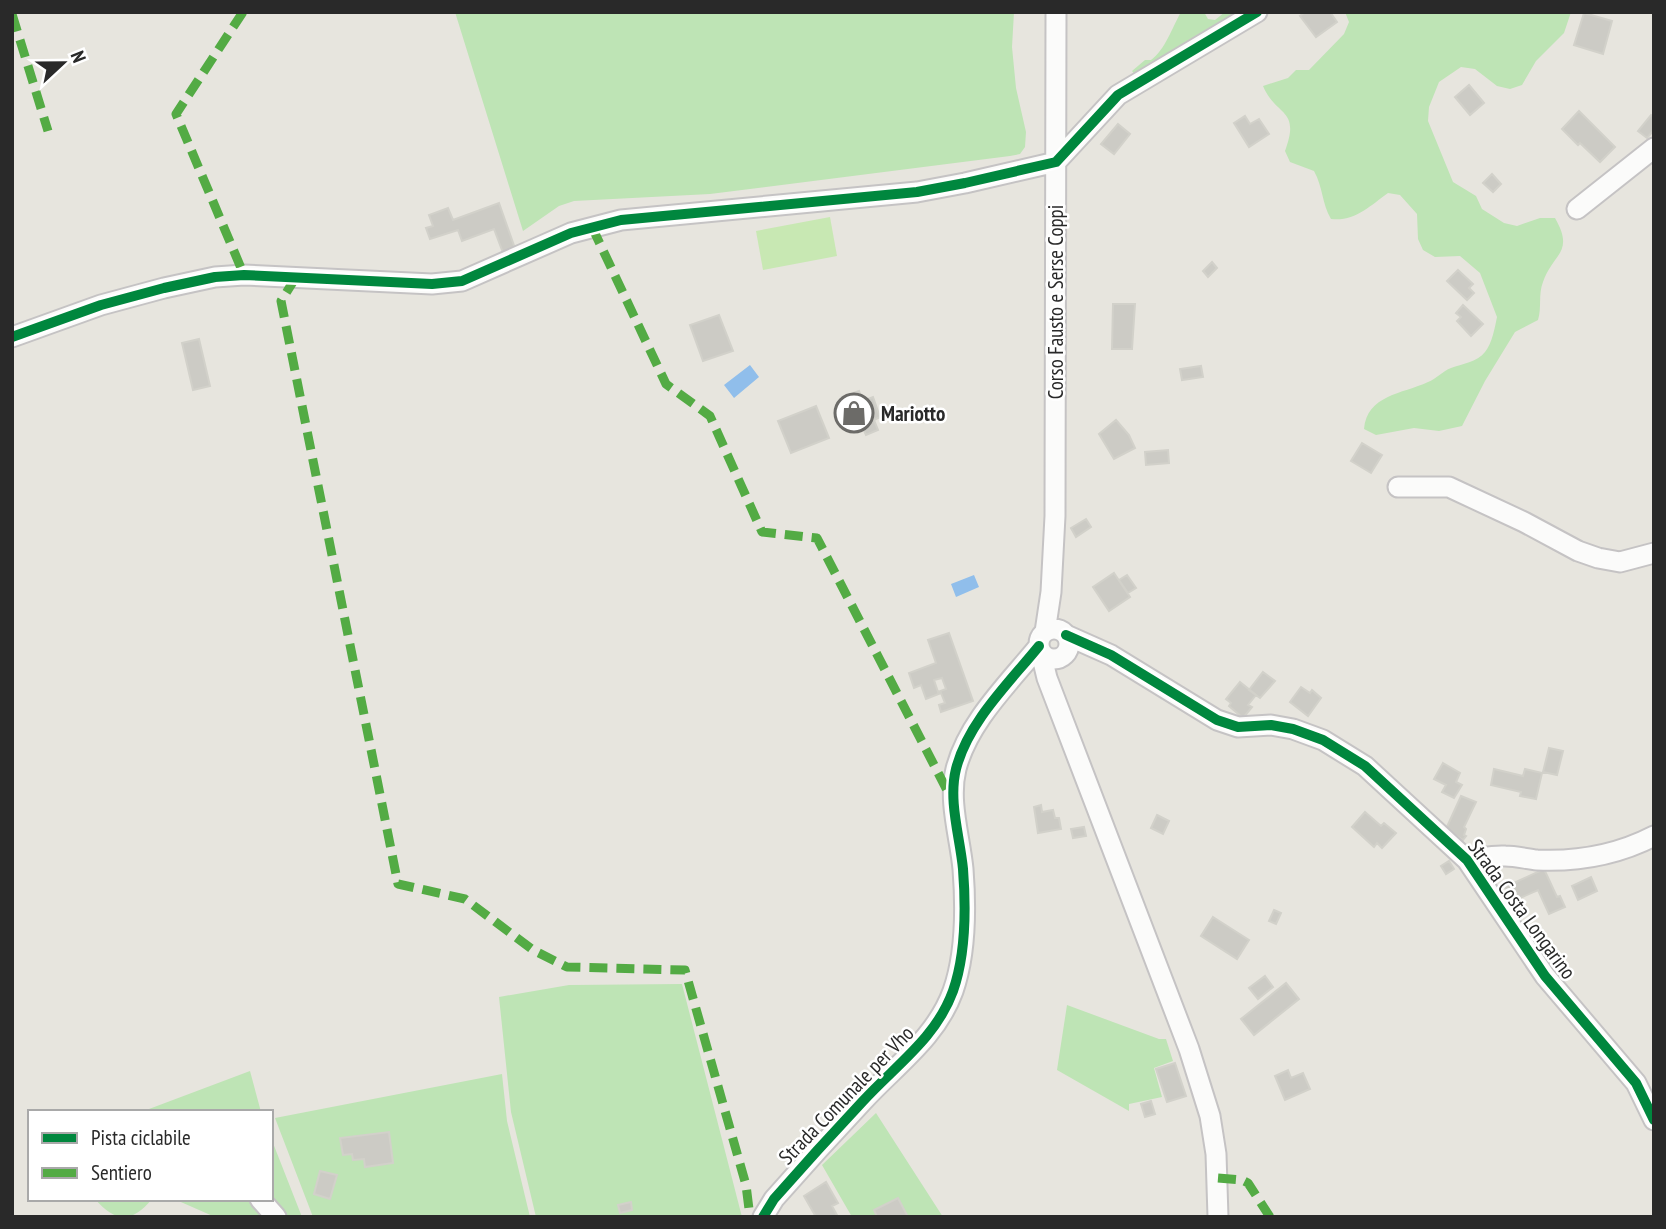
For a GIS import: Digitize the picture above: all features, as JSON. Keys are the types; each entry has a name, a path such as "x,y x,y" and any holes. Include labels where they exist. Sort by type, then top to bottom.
{"street":[{"name":"Corso Fausto e Serse Coppi","path":"1051,640 1059,612 1051,592 1055,516 1056,12"},
{"path":"12,337 101,305 191,281 235,275 450,283 462,281 571,233 621,220 917,192 1056,162 1118,95 1257,12"},
{"path":"1577,209 1654,148"},
{"path":"1398,487 1449,487 1578,551 1598,558 1620,562 1654,553"},
{"path":"1051,640 1047,658 1056,660 1095,647"},
{"path":"1051,640 1047,678 1189,1049 1210,1116 1216,1154 1218,1217"},
{"name":"Strada Costa Longarino","path":"1051,640 1095,647 1217,720 1238,727 1271,725 1293,729 1323,740 1365,766 1467,860 1545,976 1636,1083 1654,1120"},
{"name":"Strada Comunale per Vho","path":"763,1217 774,1199 865,1098 930,1035 953,991 964,927 963,870 954,804 956,769 983,715 1051,640"},
{"path":"1061,715 1059,689 1064,656"},
{"path":"1467,860 1504,855 1537,860 1595,857 1628,850 1654,836"},
{"path":"262,1201 276,1217"}],"green space":[{"path":"455,12 1014,12 1012,47 1016,88 1026,132 1025,147 1020,154 1010,156 710,194 574,201 559,206 523,231"},
{"path":"1181,12 1204,12 1208,19 1215,20 1225,12 1244,12 1136,76 1132,71 1160,51"},
{"path":"1345,12 1571,12 1564,33 1536,61 1522,85 1510,89 1497,86 1475,69 1461,67 1439,82 1429,107 1428,121 1453,182 1476,196 1482,209 1504,223 1517,226 1540,218 1555,218 1563,239 1563,246 1547,272 1542,287 1538,320 1515,332 1462,426 1439,431 1414,428 1376,435 1364,429 1372,409 1379,402 1431,381 1448,369 1474,360 1485,352 1497,317 1480,273 1460,256 1435,257 1423,250 1418,239 1417,214 1400,195 1388,193 1354,216 1331,219 1314,171 1290,162 1285,151 1290,127 1288,120 1263,86 1288,78 1296,70 1309,70 1344,34 1349,22"},
{"path":"830,217 837,256 763,270 756,231"},
{"path":"682,984 742,1217 536,1217 511,1112 499,997 569,985"},
{"path":"1067,1005 1159,1039 1166,1039 1173,1061 1154,1068 1162,1097 1129,1104 1129,1111 1057,1070"},
{"path":"250,1071 260,1110 146,1110"},
{"path":"502,1074 507,1121 530,1217 313,1217 275,1118"},
{"path":"876,1113 943,1217 852,1217 822,1165"},
{"path":"273,1143 302,1217 215,1217 179,1201 273,1201"},
{"path":"97,1201 150,1201 138,1212 124,1217 117,1216"}],"water":[{"path":"750,365 759,377 734,398 724,385"},
{"path":"974,575 979,587 956,597 951,584"}],"building":[{"path":"1305,12 1330,12 1337,22 1316,37 1300,16"},
{"path":"1584,13 1612,21 1603,54 1574,45"},
{"path":"1469,85 1484,103 1470,115 1455,97"},
{"path":"1579,111 1615,147 1600,162 1562,129"},
{"path":"1651,115 1654,117 1654,130 1647,138 1638,131"},
{"path":"1245,116 1250,124 1259,119 1269,134 1249,147 1234,123"},
{"path":"1118,124 1130,134 1114,154 1101,144"},
{"path":"1492,174 1501,184 1493,192 1483,183"},
{"path":"499,203 517,254 505,258 494,229 462,241 458,230 430,239 426,228 433,226 429,215 448,208 453,220"},
{"path":"1212,262 1217,268 1208,277 1203,271"},
{"path":"1458,270 1473,284 1469,288 1474,293 1467,300 1447,281"},
{"path":"1113,304 1135,304 1132,349 1112,349"},
{"path":"1463,305 1483,324 1471,336 1457,321 1461,317 1456,313"},
{"path":"719,315 733,351 703,361 690,325"},
{"path":"199,339 210,386 193,390 182,343"},
{"path":"1201,366 1203,377 1182,380 1180,369"},
{"path":"859,391 863,401 873,397 880,417 874,420 878,430 866,435 861,424 854,427 842,397"},
{"path":"816,406 829,438 791,453 778,421"},
{"path":"1116,420 1129,435 1135,448 1114,459 1099,434"},
{"path":"1362,443 1382,455 1371,473 1351,461"},
{"path":"1168,450 1169,463 1146,465 1145,452"},
{"path":"1086,519 1091,527 1076,537 1071,528"},
{"path":"1114,573 1130,597 1109,611 1093,587"},
{"path":"1127,575 1136,588 1128,593 1119,580"},
{"path":"949,633 973,701 941,712 939,705 945,703 941,693 926,699 921,685 914,688 909,673 936,663 928,640","holes":["942,678 946,689 938,692 934,680"]},
{"path":"1263,672 1275,681 1260,698 1249,690"},
{"path":"1240,682 1256,695 1248,705 1252,707 1243,718 1229,706 1231,703 1226,699"},
{"path":"1301,687 1310,693 1312,690 1321,698 1308,716 1290,702"},
{"path":"1549,748 1563,751 1557,775 1543,772"},
{"path":"1443,763 1460,773 1456,782 1462,785 1454,798 1442,792 1446,785 1434,779"},
{"path":"1494,769 1523,776 1525,769 1542,773 1536,799 1520,796 1521,792 1491,785"},
{"path":"1461,796 1476,802 1464,827 1466,836 1463,840 1446,829"},
{"path":"1041,805 1042,812 1053,810 1055,818 1059,818 1061,829 1038,833 1034,807"},
{"path":"1365,812 1381,826 1384,823 1396,833 1382,848 1377,843 1374,847 1352,827"},
{"path":"1157,815 1169,821 1163,834 1151,828"},
{"path":"1084,827 1086,836 1073,838 1071,829"},
{"path":"1449,861 1454,869 1446,874 1441,866"},
{"path":"1544,869 1557,897 1560,896 1565,907 1549,914 1538,890 1511,902 1505,887"},
{"path":"1591,877 1597,891 1578,900 1572,886"},
{"path":"1274,910 1281,913 1276,924 1269,921"},
{"path":"1213,917 1249,940 1237,959 1201,936"},
{"path":"1265,976 1273,987 1258,999 1249,988"},
{"path":"1286,983 1299,999 1254,1035 1241,1019"},
{"path":"1175,1063 1186,1096 1167,1102 1156,1069"},
{"path":"1288,1070 1291,1078 1303,1073 1310,1089 1285,1100 1275,1076"},
{"path":"1151,1101 1155,1114 1145,1117 1141,1104"},
{"path":"389,1132 393,1163 365,1167 364,1159 353,1160 352,1154 343,1155 340,1138"},
{"path":"320,1171 337,1175 330,1199 314,1194"},
{"path":"826,1182 838,1203 832,1206 837,1215 816,1217 804,1196"},
{"path":"898,1198 908,1217 877,1217 874,1210"},
{"path":"631,1202 632,1210 620,1213 618,1205"}],"marked path":[{"path":"243,12 176,114 244,275"},
{"path":"12,14 48,131"},
{"path":"592,227 666,384 710,416 762,532 817,538 951,798"},
{"path":"296,277 281,301 398,884 465,899 533,950 567,967 685,970 746,1185 750,1217"},
{"path":"1218,1178 1248,1183 1270,1217"}],"cycle path":[{"path":"12,337 101,305 215,277 244,275 432,284 462,281 571,233 621,220 917,192 1056,162 1118,95 1257,12"},
{"path":"1066,635 1111,655 1217,720 1238,727 1271,725 1293,729 1323,740 1365,766 1467,860 1545,976 1636,1083 1654,1120"},
{"path":"763,1217 774,1199 807,1162 926,1037 946,1008 957,977 964,931 963,869 953,794 956,769 980,719 1039,646"}],"place":[{"name":"Mariotto","path":"854,413"}]}
